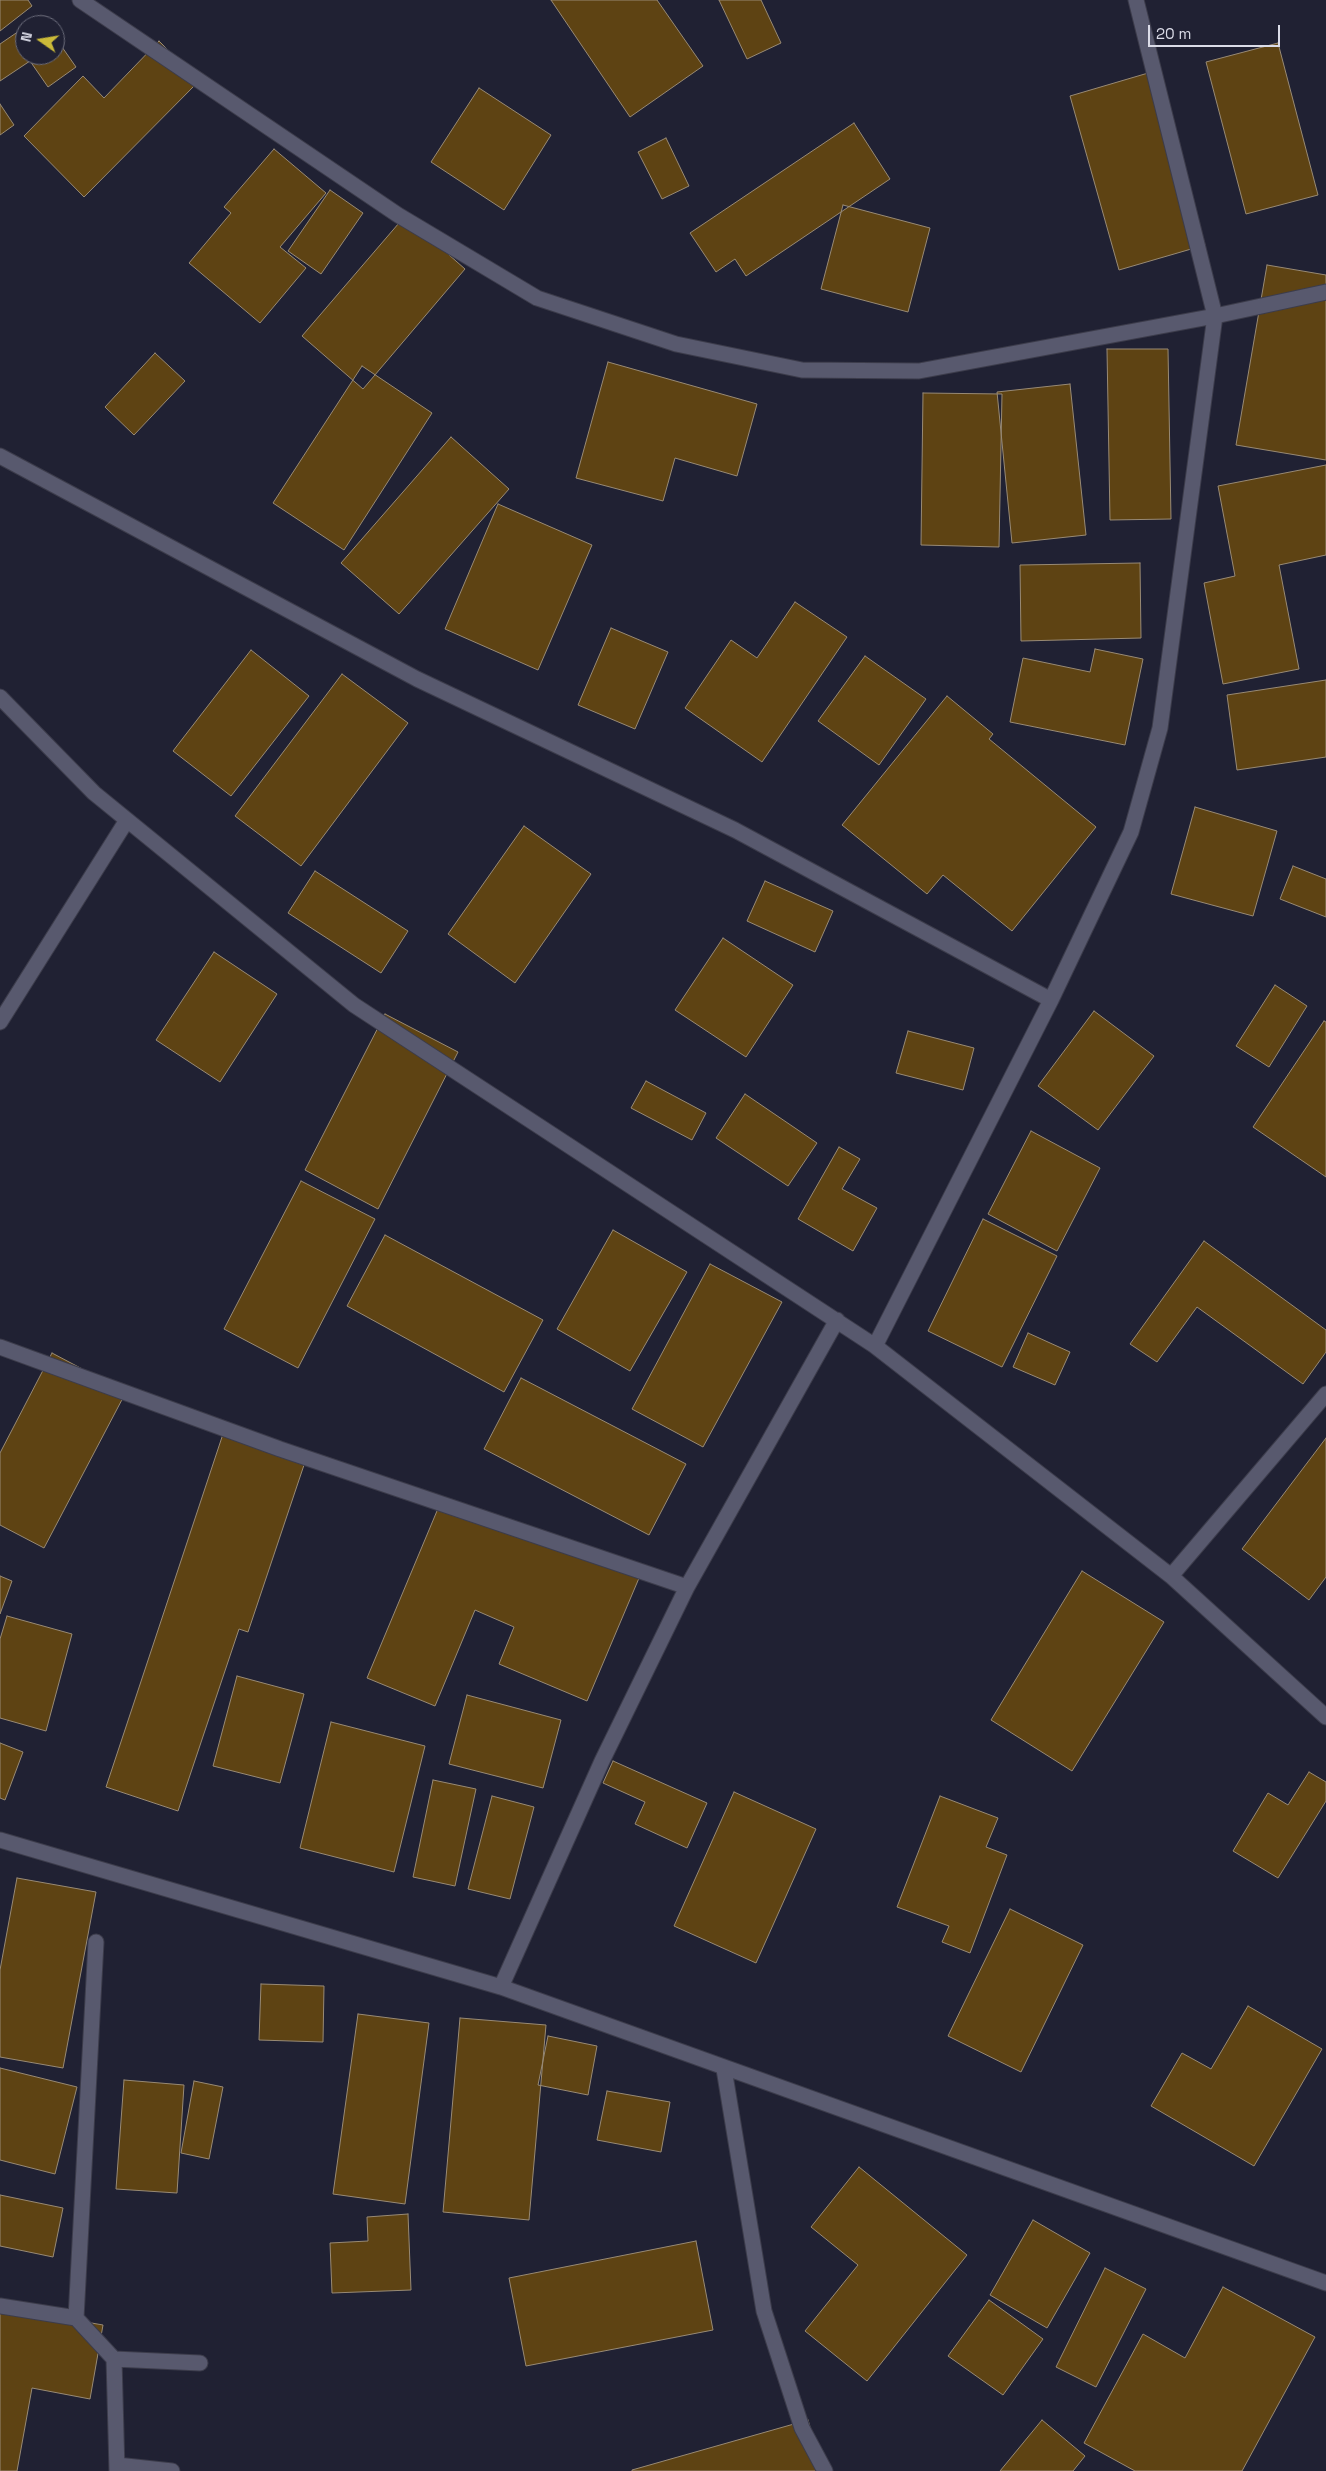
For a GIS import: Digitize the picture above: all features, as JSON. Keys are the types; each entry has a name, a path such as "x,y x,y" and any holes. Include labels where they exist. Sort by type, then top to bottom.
{"street":[{"path":"80,0 398,215 537,298 676,344 802,370 919,372 1215,316 1326,292"},
{"path":"875,1346 1051,1000 1131,832 1160,728 1215,316 1136,0"},
{"path":"0,456 417,679 735,830 1051,1000"},
{"path":"0,697 94,793 354,1005 875,1346 1171,1576 1326,1717"},
{"path":"0,1022 127,820"},
{"path":"500,1987 602,1761 687,1587 837,1320"},
{"path":"0,1347 280,1449 687,1587"},
{"path":"1171,1576 1326,1394"},
{"path":"0,1840 500,1987 724,2069 1326,2283"},
{"path":"76,2318 96,1942"},
{"path":"724,2069 764,2311 802,2428 825,2471"},
{"path":"0,2306 76,2318 114,2359 117,2468 172,2471"},
{"path":"114,2359 200,2363"}],"building":[{"path":"0,0 28,0 32,6 20,15 15,15 15,19 0,31"},
{"path":"551,0 657,0 703,66 630,117"},
{"path":"719,0 761,0 781,43 747,59"},
{"path":"15,34 15,65 24,65 0,81 0,44"},
{"path":"159,41 199,81 84,197 24,136 83,76 104,98"},
{"path":"1278,43 1318,195 1246,214 1206,62"},
{"path":"65,51 76,67 48,87 33,65 65,65"},
{"path":"1155,71 1205,245 1119,270 1070,96"},
{"path":"479,88 551,135 504,210 431,162"},
{"path":"0,104 14,125 0,135"},
{"path":"854,123 890,179 746,276 735,259 716,272 690,233"},
{"path":"666,138 689,186 662,199 638,152"},
{"path":"274,149 326,193 280,247 306,268 260,323 189,263 231,213 224,207"},
{"path":"330,190 363,213 321,274 288,251"},
{"path":"843,205 930,228 908,312 821,289"},
{"path":"405,216 465,269 363,389 302,336"},
{"path":"1267,265 1326,275 1326,460 1236,445"},
{"path":"1107,349 1168,349 1171,519 1110,520"},
{"path":"155,353 185,381 134,435 105,407"},
{"path":"608,362 757,404 737,476 675,458 663,501 576,478"},
{"path":"362,366 432,413 344,550 273,503"},
{"path":"1070,384 1086,535 1012,543 997,392"},
{"path":"923,393 1002,394 999,547 921,545"},
{"path":"451,437 509,489 399,614 341,563"},
{"path":"1326,465 1326,555 1279,565 1299,669 1223,684 1204,583 1235,576 1218,486"},
{"path":"498,504 592,545 538,670 445,629"},
{"path":"1140,563 1141,638 1021,641 1020,565"},
{"path":"795,602 847,637 762,762 685,708 731,640 757,658"},
{"path":"611,628 668,652 635,729 578,705"},
{"path":"1095,649 1143,659 1125,745 1010,722 1023,658 1090,672"},
{"path":"251,650 309,696 231,796 173,751"},
{"path":"865,656 926,699 879,765 818,721"},
{"path":"342,674 408,723 301,866 235,816"},
{"path":"1326,680 1326,757 1237,770 1227,695"},
{"path":"947,696 993,734 989,739 1096,827 1012,931 943,875 927,894 842,825"},
{"path":"1195,807 1277,831 1253,916 1171,894"},
{"path":"524,826 591,874 515,983 448,934"},
{"path":"1293,866 1326,879 1326,917 1280,899"},
{"path":"315,871 408,931 381,973 288,913"},
{"path":"765,881 833,911 815,952 747,921"},
{"path":"723,938 793,985 746,1057 675,1010"},
{"path":"214,952 277,994 220,1082 156,1040"},
{"path":"1275,985 1307,1006 1269,1067 1236,1046"},
{"path":"1094,1011 1154,1056 1098,1130 1038,1086"},
{"path":"385,1014 458,1052 378,1209 305,1170"},
{"path":"1324,1021 1326,1022 1326,1177 1253,1127"},
{"path":"908,1031 974,1048 963,1090 896,1073"},
{"path":"646,1081 706,1113 692,1140 631,1108"},
{"path":"745,1094 817,1143 788,1186 716,1138"},
{"path":"1031,1131 1100,1168 1057,1251 988,1214"},
{"path":"839,1147 860,1159 842,1189 877,1208 853,1251 798,1219"},
{"path":"301,1181 375,1219 298,1368 224,1329"},
{"path":"983,1219 1057,1256 1002,1367 928,1331"},
{"path":"613,1230 687,1272 630,1371 557,1329"},
{"path":"385,1235 543,1320 504,1392 347,1306"},
{"path":"1204,1241 1326,1330 1326,1352 1303,1384 1197,1307 1157,1362 1130,1344"},
{"path":"710,1264 782,1302 703,1447 632,1409"},
{"path":"1028,1333 1070,1352 1055,1385 1013,1367"},
{"path":"52,1353 126,1392 44,1548 0,1525 0,1453"},
{"path":"521,1378 686,1464 649,1535 484,1449"},
{"path":"223,1434 305,1462 248,1632 239,1629 178,1811 106,1787"},
{"path":"1326,1438 1326,1577 1309,1600 1242,1549"},
{"path":"442,1499 642,1571 587,1701 499,1664 514,1627 475,1610 435,1706 367,1678"},
{"path":"1082,1571 1164,1622 1072,1771 991,1720"},
{"path":"0,1576 12,1581 0,1614"},
{"path":"7,1616 72,1634 46,1731 0,1718 0,1639"},
{"path":"237,1676 304,1694 280,1783 213,1766"},
{"path":"467,1695 561,1720 543,1788 449,1764"},
{"path":"331,1722 425,1746 394,1872 300,1848"},
{"path":"0,1743 23,1752 5,1800 0,1798"},
{"path":"613,1761 707,1803 687,1848 635,1824 645,1802 603,1783"},
{"path":"1309,1772 1326,1782 1326,1801 1278,1878 1233,1851 1268,1793 1288,1805"},
{"path":"433,1780 476,1789 455,1886 413,1877"},
{"path":"734,1792 816,1829 756,1963 674,1926"},
{"path":"492,1796 534,1807 510,1899 468,1889"},
{"path":"940,1796 998,1818 986,1847 1007,1855 970,1953 942,1942 949,1926 897,1907"},
{"path":"17,1878 96,1892 63,2068 0,2057 0,1970"},
{"path":"1010,1909 1083,1945 1021,2072 948,2036"},
{"path":"261,1984 324,1986 323,2042 259,2040"},
{"path":"1248,2006 1322,2049 1254,2166 1151,2106 1182,2053 1211,2069"},
{"path":"358,2014 429,2023 405,2204 333,2194"},
{"path":"460,2018 546,2025 529,2220 443,2212"},
{"path":"548,2036 597,2046 588,2095 538,2085"},
{"path":"0,2068 77,2087 55,2174 0,2160"},
{"path":"124,2080 184,2085 177,2193 116,2189"},
{"path":"194,2081 223,2087 209,2159 181,2153"},
{"path":"607,2091 670,2102 661,2152 597,2140"},
{"path":"859,2167 967,2255 867,2381 805,2331 858,2265 811,2227"},
{"path":"0,2195 63,2208 53,2257 0,2246"},
{"path":"408,2214 411,2290 332,2293 330,2243 368,2241 367,2217"},
{"path":"1033,2220 1090,2253 1047,2328 990,2295"},
{"path":"696,2241 713,2330 526,2366 509,2278"},
{"path":"1105,2268 1146,2289 1096,2387 1056,2367"},
{"path":"1223,2287 1315,2337 1242,2471 1135,2471 1084,2443 1143,2334 1185,2358"},
{"path":"989,2300 1043,2339 1003,2395 948,2356"},
{"path":"0,2307 103,2325 90,2399 32,2388 17,2471 0,2471"},
{"path":"808,2420 823,2471 632,2471 632,2470"},
{"path":"1042,2420 1085,2456 1073,2471 1000,2471"}]}
